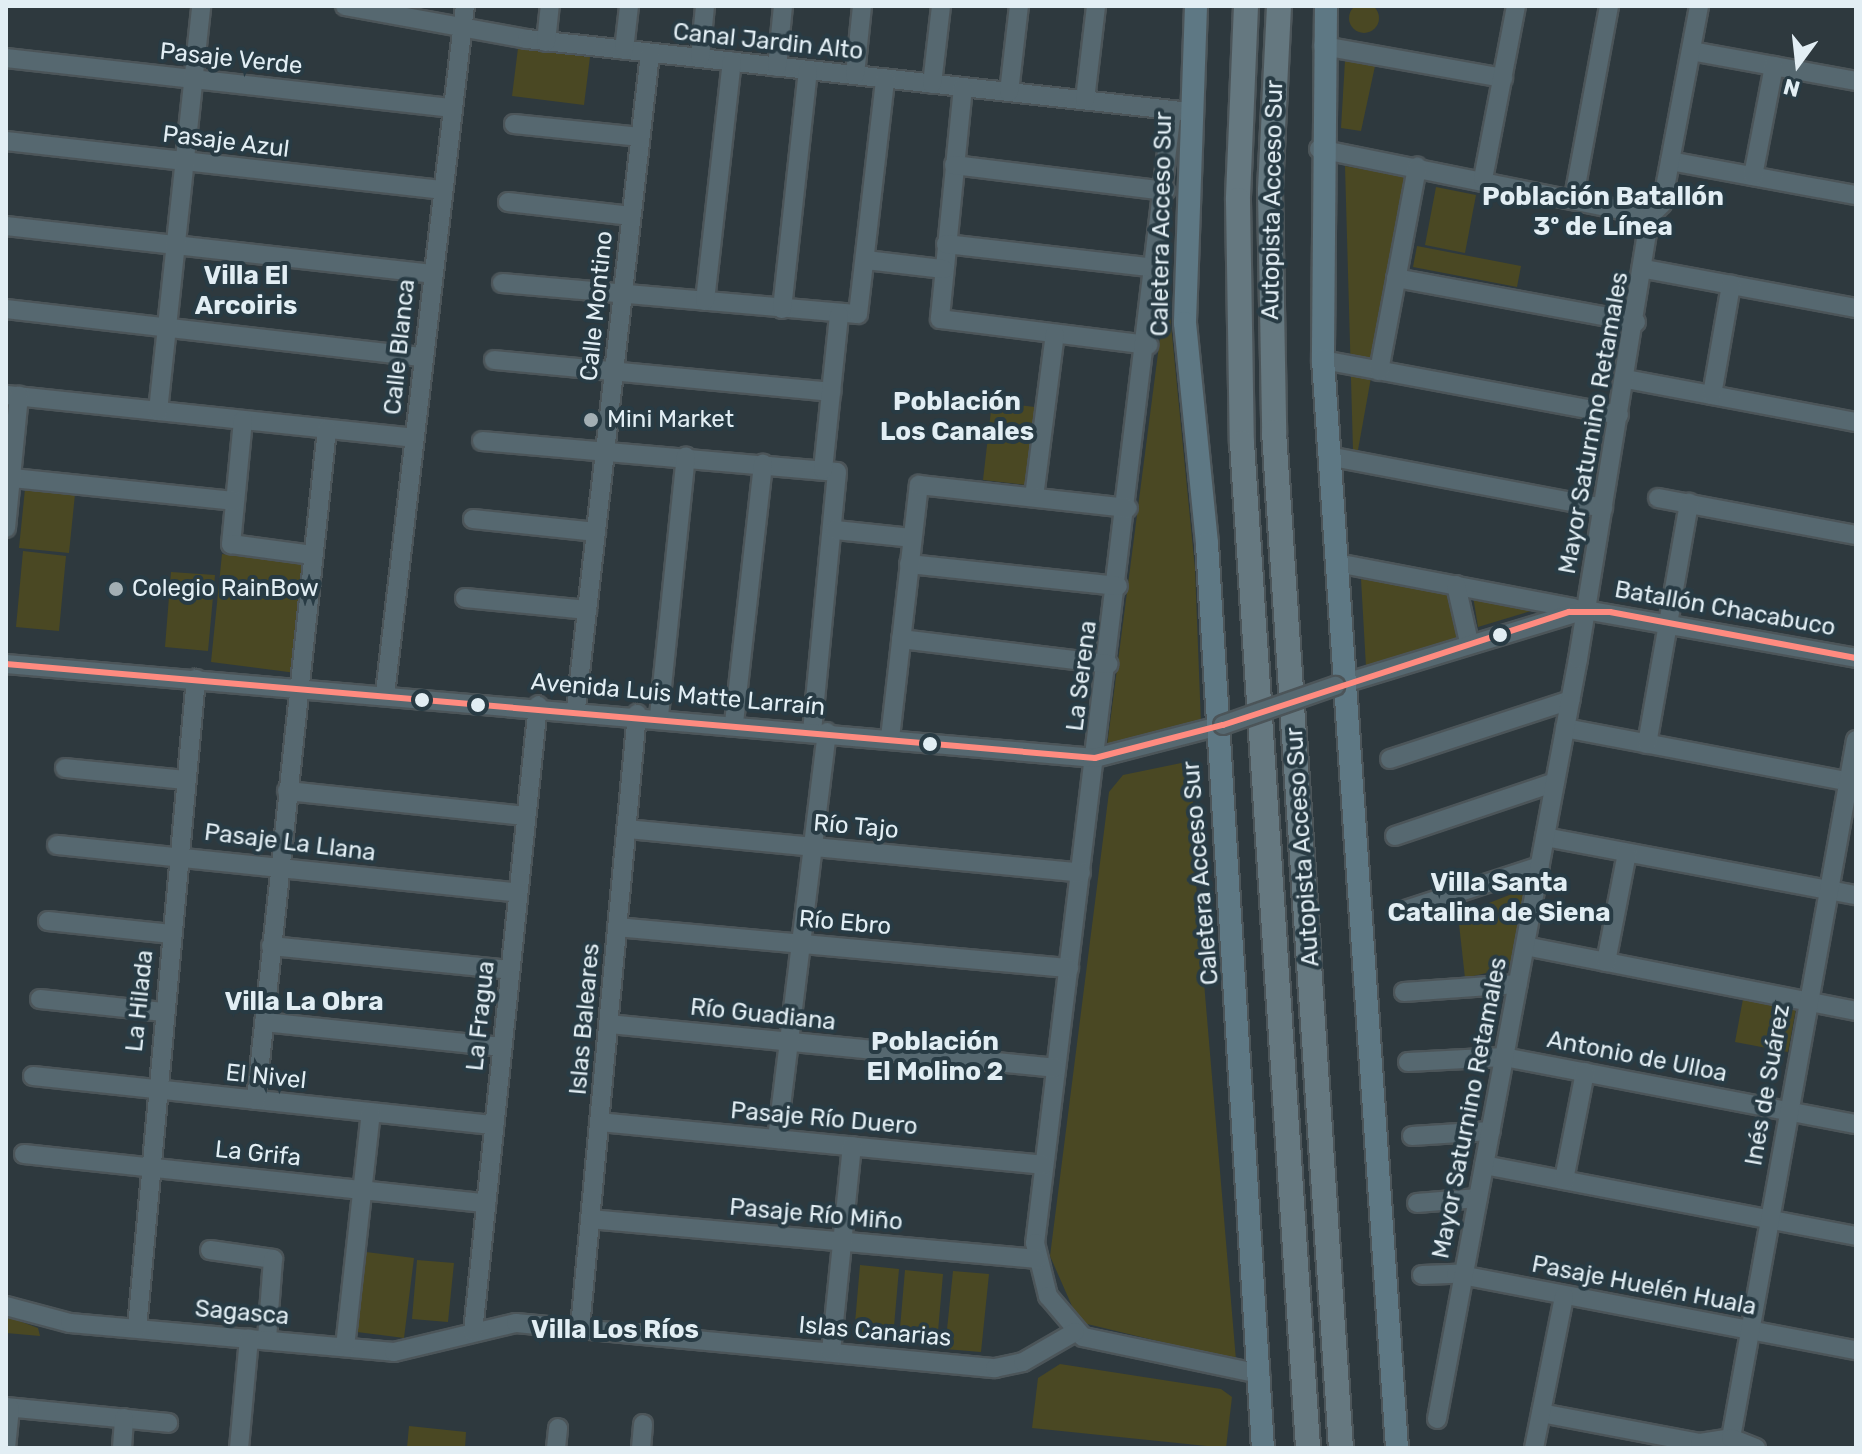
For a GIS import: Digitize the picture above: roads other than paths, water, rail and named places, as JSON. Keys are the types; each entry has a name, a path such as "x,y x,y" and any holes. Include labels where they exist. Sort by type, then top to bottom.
{"highway":[{"name":"Autopista Acceso Sur","path":"1246,6 1238,200 1242,430 1308,1448"},
{"name":"Autopista Acceso Sur","path":"1279,6 1270,206 1274,432 1341,1448"}],"main road":[{"name":"Caletera Acceso Sur","path":"1196,6 1180,111 1185,323 1219,726 1263,1448"},
{"path":"1326,6 1319,149 1323,360 1337,563 1340,684 1397,1448"}],"street":[{"path":"158,411 201,6"},
{"name":"Canal Jardin Alto","path":"345,6 382,8 546,42 1180,111"},
{"name":"Calle Blanca","path":"385,694 450,108 465,6"},
{"path":"546,42 550,6"},
{"path":"624,50 629,6"},
{"path":"700,58 705,6"},
{"path":"777,67 783,6"},
{"path":"855,75 862,6"},
{"path":"932,84 941,6"},
{"path":"1009,92 1019,6"},
{"path":"1085,100 1096,6"},
{"path":"1483,179 1516,6"},
{"path":"1574,197 1609,6"},
{"name":"Mayor Saturnino Retamales","path":"1437,1419 1571,700 1645,269 1650,216 1662,204 1699,6"},
{"path":"1323,46 1503,78"},
{"path":"1691,51 1856,81"},
{"name":"Calle Montino","path":"576,708 650,53"},
{"name":"Pasaje Verde","path":"6,58 450,108"},
{"path":"705,301 732,62"},
{"path":"1753,176 1774,66"},
{"path":"782,309 808,70"},
{"path":"777,1139 813,847 835,530 831,392 848,314 866,260 885,79"},
{"path":"963,87 940,319 1148,345"},
{"name":"La Serena","path":"1075,1332 1048,1296 1037,1259 1044,1165 1158,268 1165,191 1180,111"},
{"path":"514,124 640,137"},
{"name":"Pasaje Azul","path":"6,141 441,190"},
{"path":"1319,149 1574,197 1650,216"},
{"path":"1670,161 1856,195"},
{"path":"954,165 1165,191"},
{"path":"1379,371 1417,167"},
{"path":"508,202 631,216"},
{"path":"6,226 432,274"},
{"path":"946,244 1158,268"},
{"path":"866,260 943,269"},
{"path":"1645,269 1856,308"},
{"path":"1396,278 1636,322"},
{"path":"502,283 848,314"},
{"path":"1712,395 1731,285"},
{"path":"6,309 423,357"},
{"path":"1034,497 1055,334"},
{"path":"494,360 831,392"},
{"path":"1323,360 1619,415"},
{"path":"1626,379 1856,422"},
{"path":"6,528 12,478 12,396 414,438"},
{"path":"243,420 231,544 312,555"},
{"path":"256,1100 297,687 327,429"},
{"path":"482,441 686,456 831,472"},
{"path":"659,716 686,456"},
{"path":"1328,456 1603,508"},
{"path":"734,723 763,464"},
{"path":"12,478 234,501"},
{"path":"890,738 919,485 1128,508"},
{"path":"1658,498 1856,535"},
{"path":"1647,744 1689,503"},
{"path":"473,519 596,532"},
{"path":"835,530 912,538"},
{"name":"Batallón Chacabuco","path":"1337,563 1856,658"},
{"path":"909,564 1118,586"},
{"path":"1456,585 1469,642"},
{"path":"465,598 587,610"},
{"name":"Batallón Chacabuco","path":"1340,684 1469,642 1585,610"},
{"path":"901,639 1108,664"},
{"name":"Avenida Luis Matte Larraín","path":"6,664 576,708 1095,758 1219,726 1340,684"},
{"name":"La Hilada","path":"137,1328 148,1167 196,679"},
{"path":"1390,759 1571,700"},
{"name":"La Fragua","path":"473,1332 538,705"},
{"name":"Islas Baleares","path":"580,1328 637,714"},
{"path":"1565,728 1852,783"},
{"name":"Inés de Suárez","path":"1731,1438 1747,1330 1787,1110 1828,890 1852,783 1856,740"},
{"path":"65,768 186,780"},
{"path":"1395,836 1555,782"},
{"path":"287,791 526,816"},
{"name":"Río Tajo","path":"627,829 1081,873"},
{"path":"1545,837 1856,895"},
{"name":"Pasaje La Llana","path":"57,845 518,893"},
{"path":"1606,962 1627,853"},
{"path":"1399,912 1540,866"},
{"path":"48,921 171,934"},
{"name":"Río Ebro","path":"617,927 1069,968"},
{"path":"271,946 510,970"},
{"path":"1525,946 1856,1011"},
{"path":"1404,992 1518,984"},
{"path":"40,999 163,1012"},
{"path":"264,1022 502,1047"},
{"name":"Río Guadiana","path":"609,1024 1056,1068"},
{"name":"Antonio de Ulloa","path":"1408,1062 1504,1057 1856,1124"},
{"path":"1564,1180 1585,1072"},
{"name":"El Nivel","path":"33,1076 494,1125"},
{"path":"345,1347 371,1112"},
{"name":"Pasaje Río Duero","path":"599,1122 1044,1165"},
{"path":"1412,1136 1491,1131"},
{"path":"831,1352 852,1146"},
{"name":"La Grifa","path":"24,1154 486,1203"},
{"path":"1484,1165 1856,1236"},
{"path":"1417,1203 1478,1198"},
{"name":"Pasaje Río Miño","path":"590,1219 1037,1259"},
{"path":"210,1250 273,1259 239,1448"},
{"name":"Pasaje Huelén Huala","path":"1422,1275 1463,1276 1856,1350"},
{"path":"1534,1448 1564,1296"},
{"name":"Sagasca","path":"6,1306 49,1319 345,1347 421,1351 473,1332"},
{"name":"Islas Canarias","path":"473,1332 507,1323 580,1328 995,1368 1023,1362 1075,1332"},
{"path":"1075,1332 1105,1346 1260,1374"},
{"path":"6,1448 8,1408 168,1423"},
{"path":"1541,1413 1700,1443 1731,1438 1756,1448"},
{"path":"122,1448 124,1418"},
{"path":"641,1448 643,1424"},
{"path":"556,1448 558,1428"}],"place":[{"name":"Mini Market","path":"591,420"},
{"name":"Colegio RainBow","path":"116,589"}],"district":[{"name":"Población Batallón 3º de Línea","path":"1603,212"},
{"name":"Villa El Arcoiris","path":"246,291"},
{"name":"Población Los Canales","path":"957,417"},
{"name":"Villa Santa Catalina de Siena","path":"1499,898"},
{"name":"Villa La Obra","path":"304,1002"},
{"name":"Población El Molino 2","path":"935,1057"},
{"name":"Villa Los Ríos","path":"615,1330"}]}
